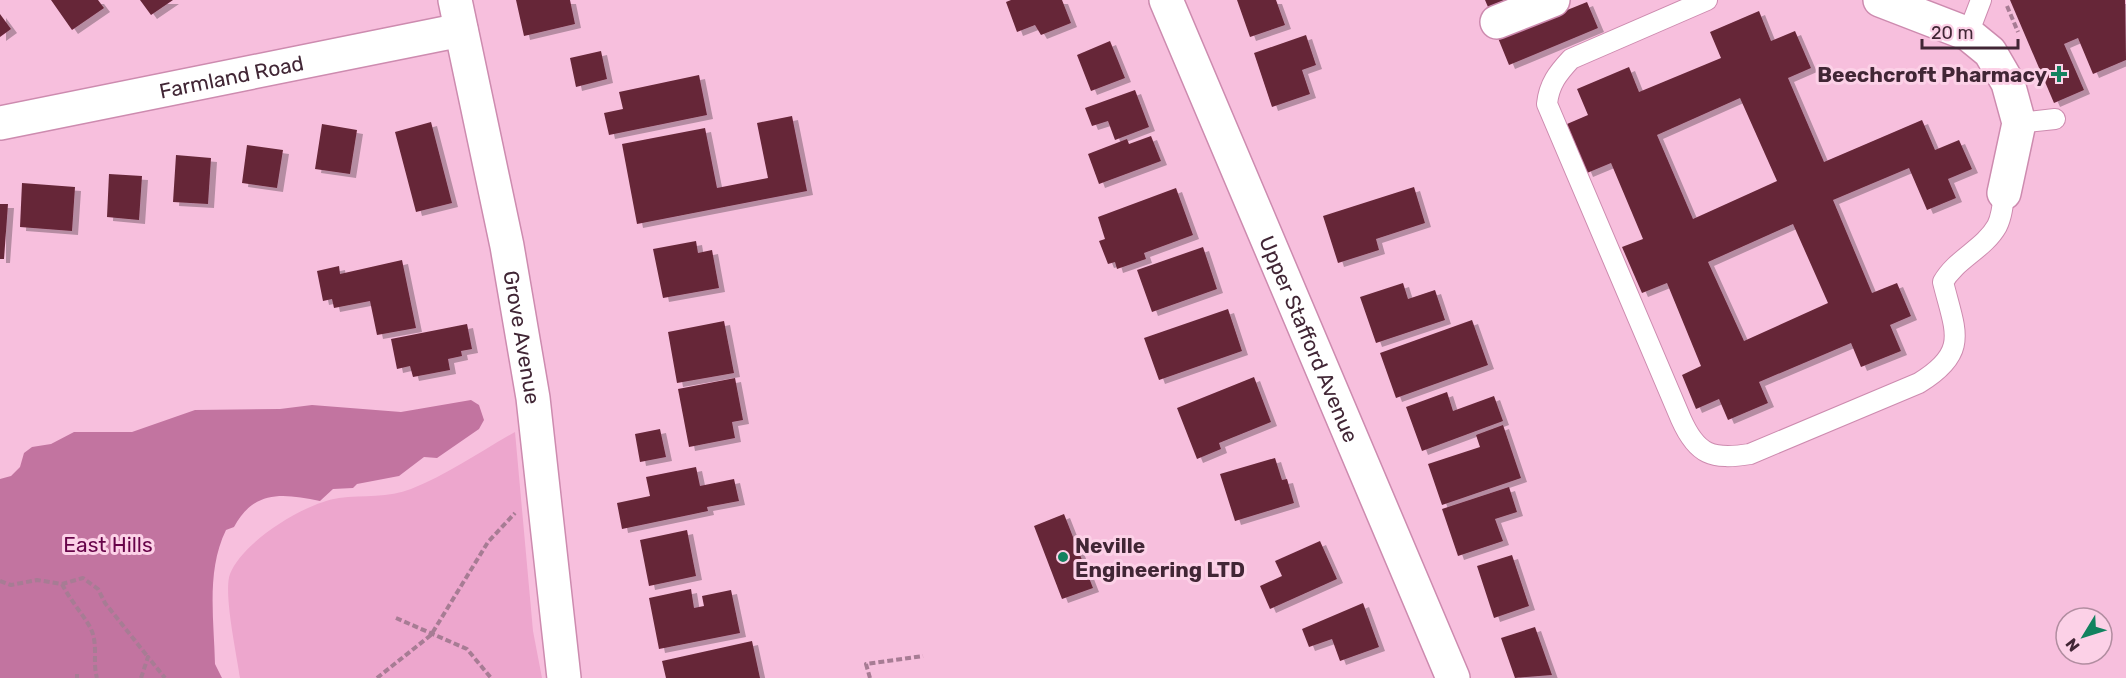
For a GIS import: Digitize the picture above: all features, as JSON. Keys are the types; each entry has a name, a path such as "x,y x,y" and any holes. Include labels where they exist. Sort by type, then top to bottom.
{"street":[{"name":"Upper Stafford Avenue","path":"1166,0 1452,678"},
{"path":"1497,22 1553,0"},
{"path":"1880,0 1968,34 1990,52 2008,83 2019,123 2004,193"},
{"name":"Farmland Road","path":"0,123 458,15"},
{"name":"Grove Avenue","path":"458,15 507,246 533,398 564,678"}],"lane":[{"path":"1707,0 1571,59 1558,73 1549,90 1547,104 1681,418 1696,447 1724,458 1750,454 1919,383 1939,371 1950,358 1955,342 1954,321 1943,282 1949,272 1990,235 2001,216 2004,193"},
{"path":"1968,34 1981,0"},
{"path":"2019,123 2055,119"}],"path":[{"path":"377,678 431,635 488,542 510,515 544,501"},
{"path":"0,581 10,585 37,580 62,584 83,578 98,589 105,603 165,678"},
{"path":"62,584 73,606 90,627 96,648 97,678"},
{"path":"396,618 467,649 491,678"},
{"path":"870,678 866,664 923,656"},
{"path":"141,678 148,657"}],"shaded area":[{"path":"515,432 533,631 542,678 240,678 229,609 228,583 237,561 261,537 309,507 325,501 394,494 411,489 451,470"}],"green space":[{"name":"East Hills","path":"471,400 479,405 484,420 479,429 437,458 424,457 399,476 357,484 353,488 333,489 320,501 293,496 260,500 242,515 234,527 226,530 213,579 215,664 222,678 0,678 0,479 11,476 20,467 24,453 32,447 51,444 74,432 132,432 195,410 280,409 312,405 401,412"}],"building":[{"path":"51,0 98,0 104,8 72,30"},
{"path":"140,0 173,0 151,15"},
{"path":"516,0 570,0 575,24 524,36"},
{"path":"1011,0 1062,0 1071,23 1041,35 1035,25 1017,32 1006,2"},
{"path":"1237,0 1276,0 1285,25 1250,37"},
{"path":"1485,0 1505,0 1488,7"},
{"path":"2010,0 2125,0 2126,60 2093,74 2078,38 2064,44 2084,90 2054,103"},
{"path":"1587,2 1598,28 1509,65 1498,38"},
{"path":"1759,11 1771,41 1795,31 1811,68 1788,78 1824,162 1922,120 1935,150 1959,140 1972,169 1948,179 1956,198 1927,210 1909,168 1833,200 1872,293 1897,283 1911,316 1890,325 1901,351 1861,367 1851,343 1759,382 1768,403 1728,420 1719,399 1696,409 1682,375 1701,366 1667,283 1642,293 1622,247 1643,239 1611,163 1587,173 1567,124 1588,115 1577,89 1629,67 1639,92 1721,58 1710,32","holes":["1740,98 1777,181 1693,219 1657,135","1793,224 1828,303 1744,341 1708,262"]},
{"path":"0,14 11,29 0,37"},
{"path":"1306,35 1316,65 1302,70 1310,94 1272,107 1254,53"},
{"path":"1110,41 1125,78 1091,91 1077,55"},
{"path":"601,51 607,79 576,87 570,58"},
{"path":"699,75 707,115 609,135 604,113 623,109 619,92"},
{"path":"1135,90 1149,127 1115,140 1108,121 1092,126 1085,108"},
{"path":"792,116 807,191 637,224 622,144 705,128 717,188 768,178 757,123"},
{"path":"431,122 452,203 416,212 395,132"},
{"path":"322,124 357,130 350,174 315,169"},
{"path":"1151,136 1161,161 1099,184 1088,154 1127,139 1129,144"},
{"path":"247,145 283,150 277,188 242,183"},
{"path":"176,155 211,158 208,204 173,202"},
{"path":"109,174 142,176 139,220 107,217"},
{"path":"22,183 75,187 72,231 20,227"},
{"path":"1414,187 1425,223 1376,239 1379,250 1338,263 1323,216"},
{"path":"1176,188 1193,235 1144,253 1146,259 1117,269 1115,262 1108,264 1099,241 1105,239 1098,217"},
{"path":"0,204 8,204 4,259 0,259"},
{"path":"696,241 698,253 712,250 719,288 663,298 653,249"},
{"path":"1203,247 1217,289 1152,312 1137,270"},
{"path":"402,260 416,328 377,335 370,301 334,308 332,299 323,301 317,271 339,266 340,274"},
{"path":"1403,283 1408,299 1435,290 1445,320 1376,343 1360,297"},
{"path":"1228,309 1242,351 1159,380 1144,338"},
{"path":"1472,320 1488,365 1396,398 1380,353"},
{"path":"724,321 734,373 677,383 668,332"},
{"path":"467,324 472,349 461,351 462,356 448,359 450,370 413,377 410,366 397,369 391,339"},
{"path":"1254,377 1271,422 1219,443 1221,449 1197,459 1177,408"},
{"path":"735,378 743,420 732,422 735,438 689,447 678,389"},
{"path":"1447,392 1453,411 1494,396 1503,421 1422,451 1406,407"},
{"path":"1503,425 1521,478 1442,505 1428,464 1480,447 1476,435"},
{"path":"660,429 666,457 640,462 635,434"},
{"path":"1275,458 1282,480 1287,479 1294,503 1235,521 1220,474"},
{"path":"696,467 700,486 734,479 739,501 707,507 708,511 622,529 617,503 650,496 646,477"},
{"path":"1509,487 1517,512 1495,519 1503,541 1458,556 1442,509"},
{"name":"Neville Engineering LTD","path":"1064,514 1093,588 1062,599 1034,526"},
{"path":"687,530 696,576 649,586 640,540"},
{"path":"1320,541 1337,579 1270,609 1260,586 1282,576 1275,561"},
{"path":"1512,555 1529,606 1494,618 1477,566"},
{"path":"691,589 694,608 704,606 702,596 731,590 740,633 659,649 649,598"},
{"path":"1363,603 1379,647 1340,661 1332,639 1309,647 1302,629"},
{"path":"1535,627 1552,675 1515,678 1501,638"},
{"path":"752,641 760,678 666,678 662,661"}],"place":[{"name":"Beechcroft Pharmacy","path":"2059,74"},
{"name":"Neville Engineering LTD","path":"1063,557"}]}
